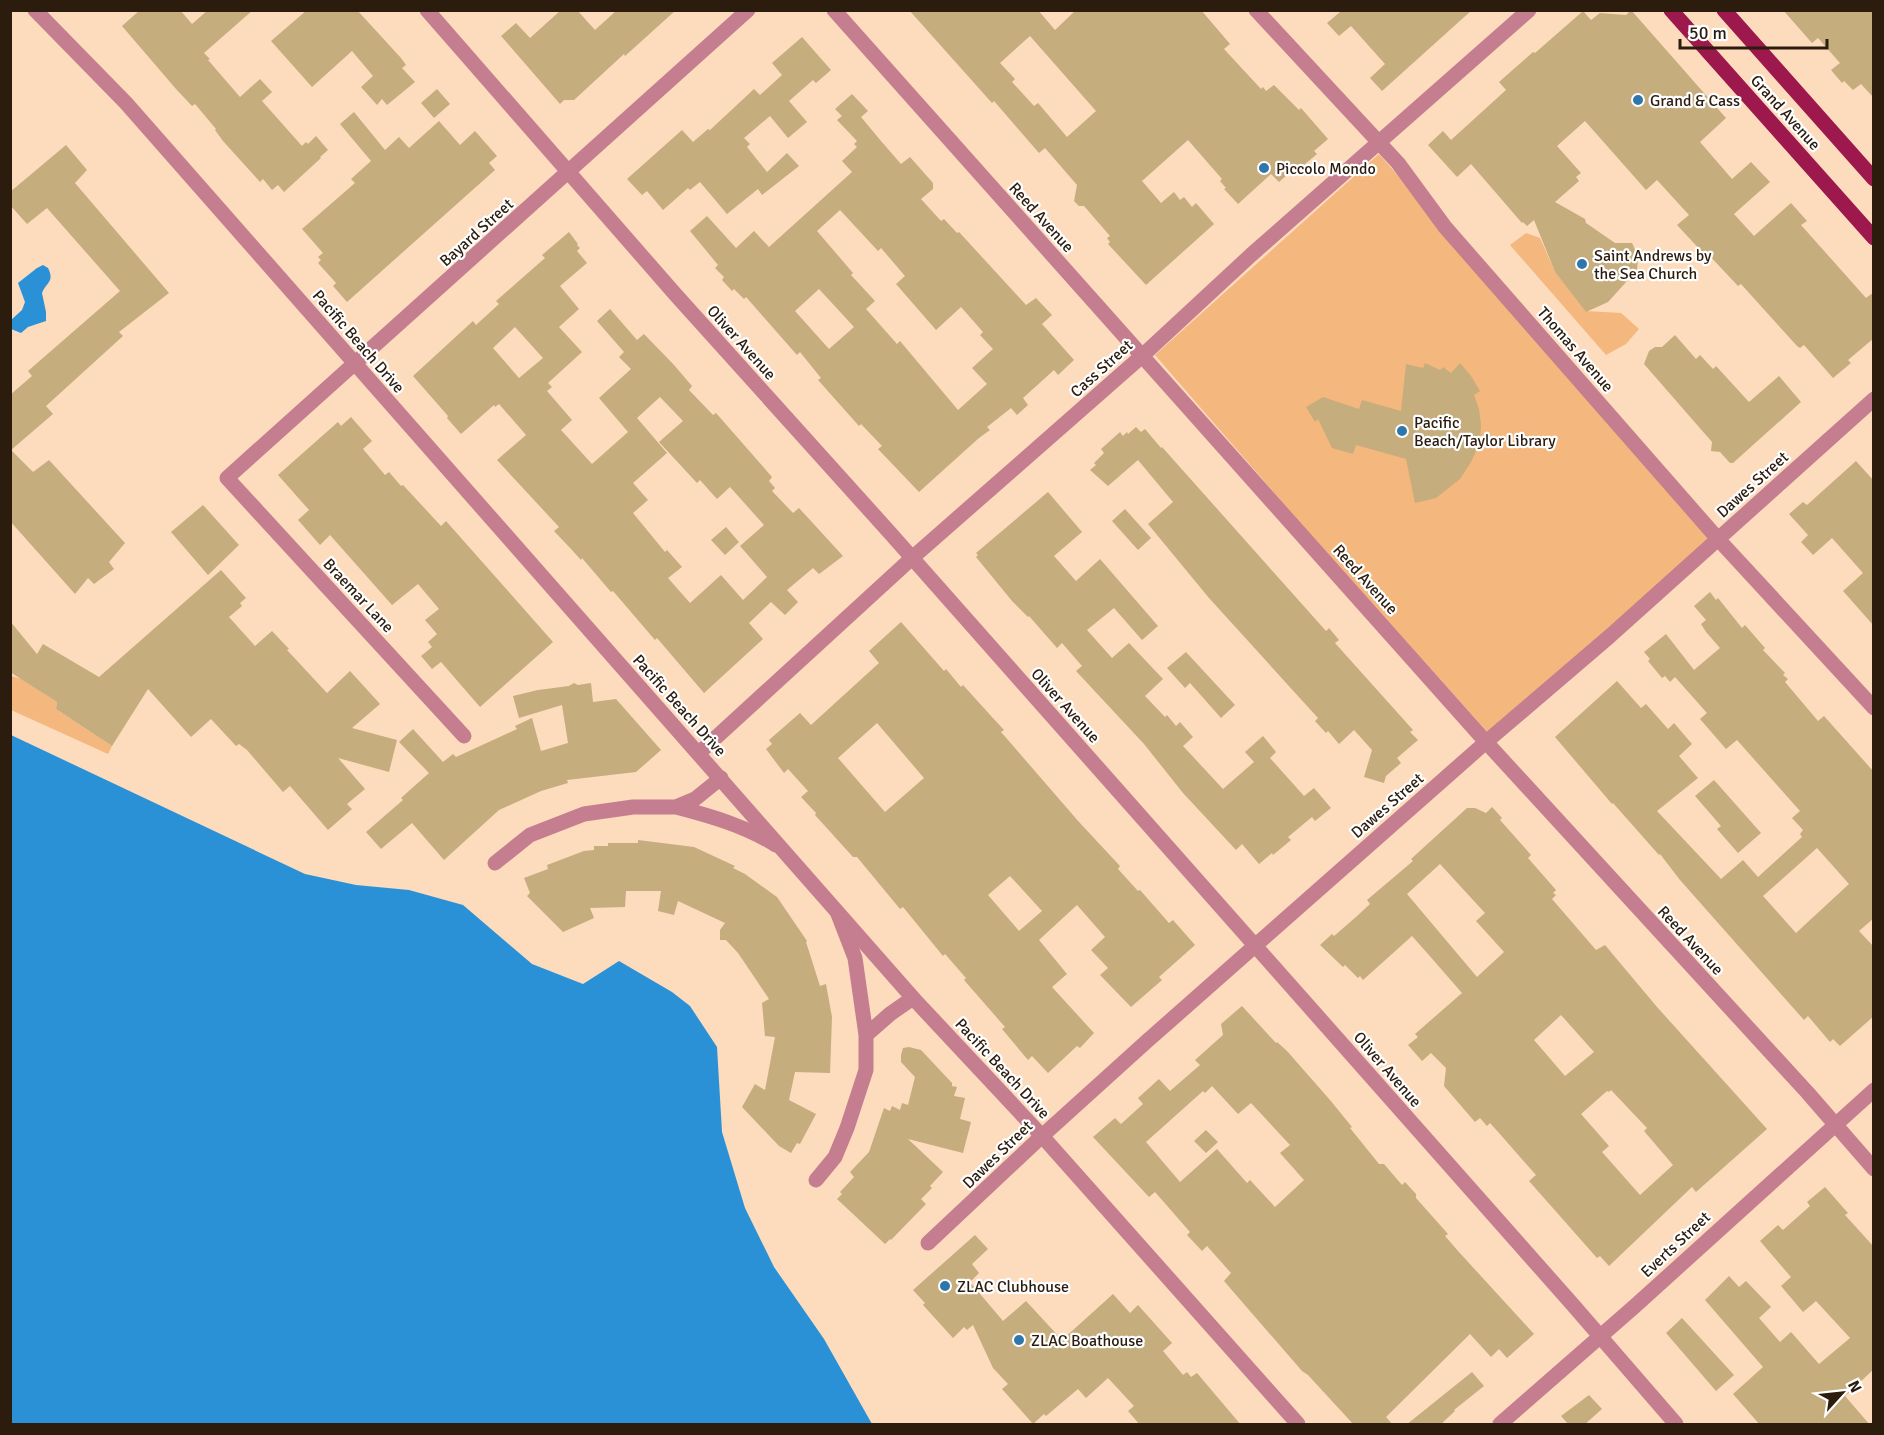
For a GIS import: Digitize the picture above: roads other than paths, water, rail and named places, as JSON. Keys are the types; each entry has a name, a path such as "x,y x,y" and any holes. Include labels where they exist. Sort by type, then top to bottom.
{"main road":[{"name":"Grand Avenue","path":"1671,10 1874,238"},
{"name":"Grand Avenue","path":"1724,10 1874,179"}],"street":[{"name":"Pacific Beach Drive","path":"35,10 126,103 913,998 1042,1136 1298,1425"},
{"name":"Oliver Avenue","path":"427,10 683,303 1255,945 1676,1425"},
{"name":"Bayard Street","path":"227,478 748,10"},
{"name":"Reed Avenue","path":"834,10 1486,742 1835,1123 1874,1169"},
{"name":"Thomas Avenue","path":"1256,10 1398,163 1445,227 1718,539 1874,708"},
{"name":"Cass Street","path":"699,753 912,558 1529,10"},
{"name":"Dawes Street","path":"928,1243 1042,1136 1255,945 1610,636 1874,399"},
{"name":"Braemar Lane","path":"227,478 464,736"},
{"path":"676,807 695,799 721,778"},
{"path":"495,863 530,835 584,814 633,807 676,807 727,821 757,833 783,849"},
{"path":"816,1180 835,1157 866,1070 866,1035 855,958 835,909"},
{"path":"866,1035 913,998"},
{"name":"Everts Street","path":"1500,1425 1600,1338 1874,1090"}],"water":[{"path":"43,265 48,268 51,276 42,293 46,321 28,327 21,333 11,329 11,320 22,310 25,302 18,283"},
{"path":"11,735 305,874 356,885 409,890 463,905 532,964 583,984 619,961 672,992 690,1006 717,1047 722,1132 745,1208 774,1267 824,1339 872,1424 11,1424"}],"place":[{"name":"Grand & Cass","path":"1638,100"},
{"name":"Piccolo Mondo","path":"1264,168"},
{"name":"Saint Andrews by the Sea Church","path":"1582,264"},
{"name":"Pacific Beach/Taylor Library","path":"1402,431"},
{"name":"ZLAC Clubhouse","path":"945,1286"},
{"name":"ZLAC Boathouse","path":"1019,1340"}]}
